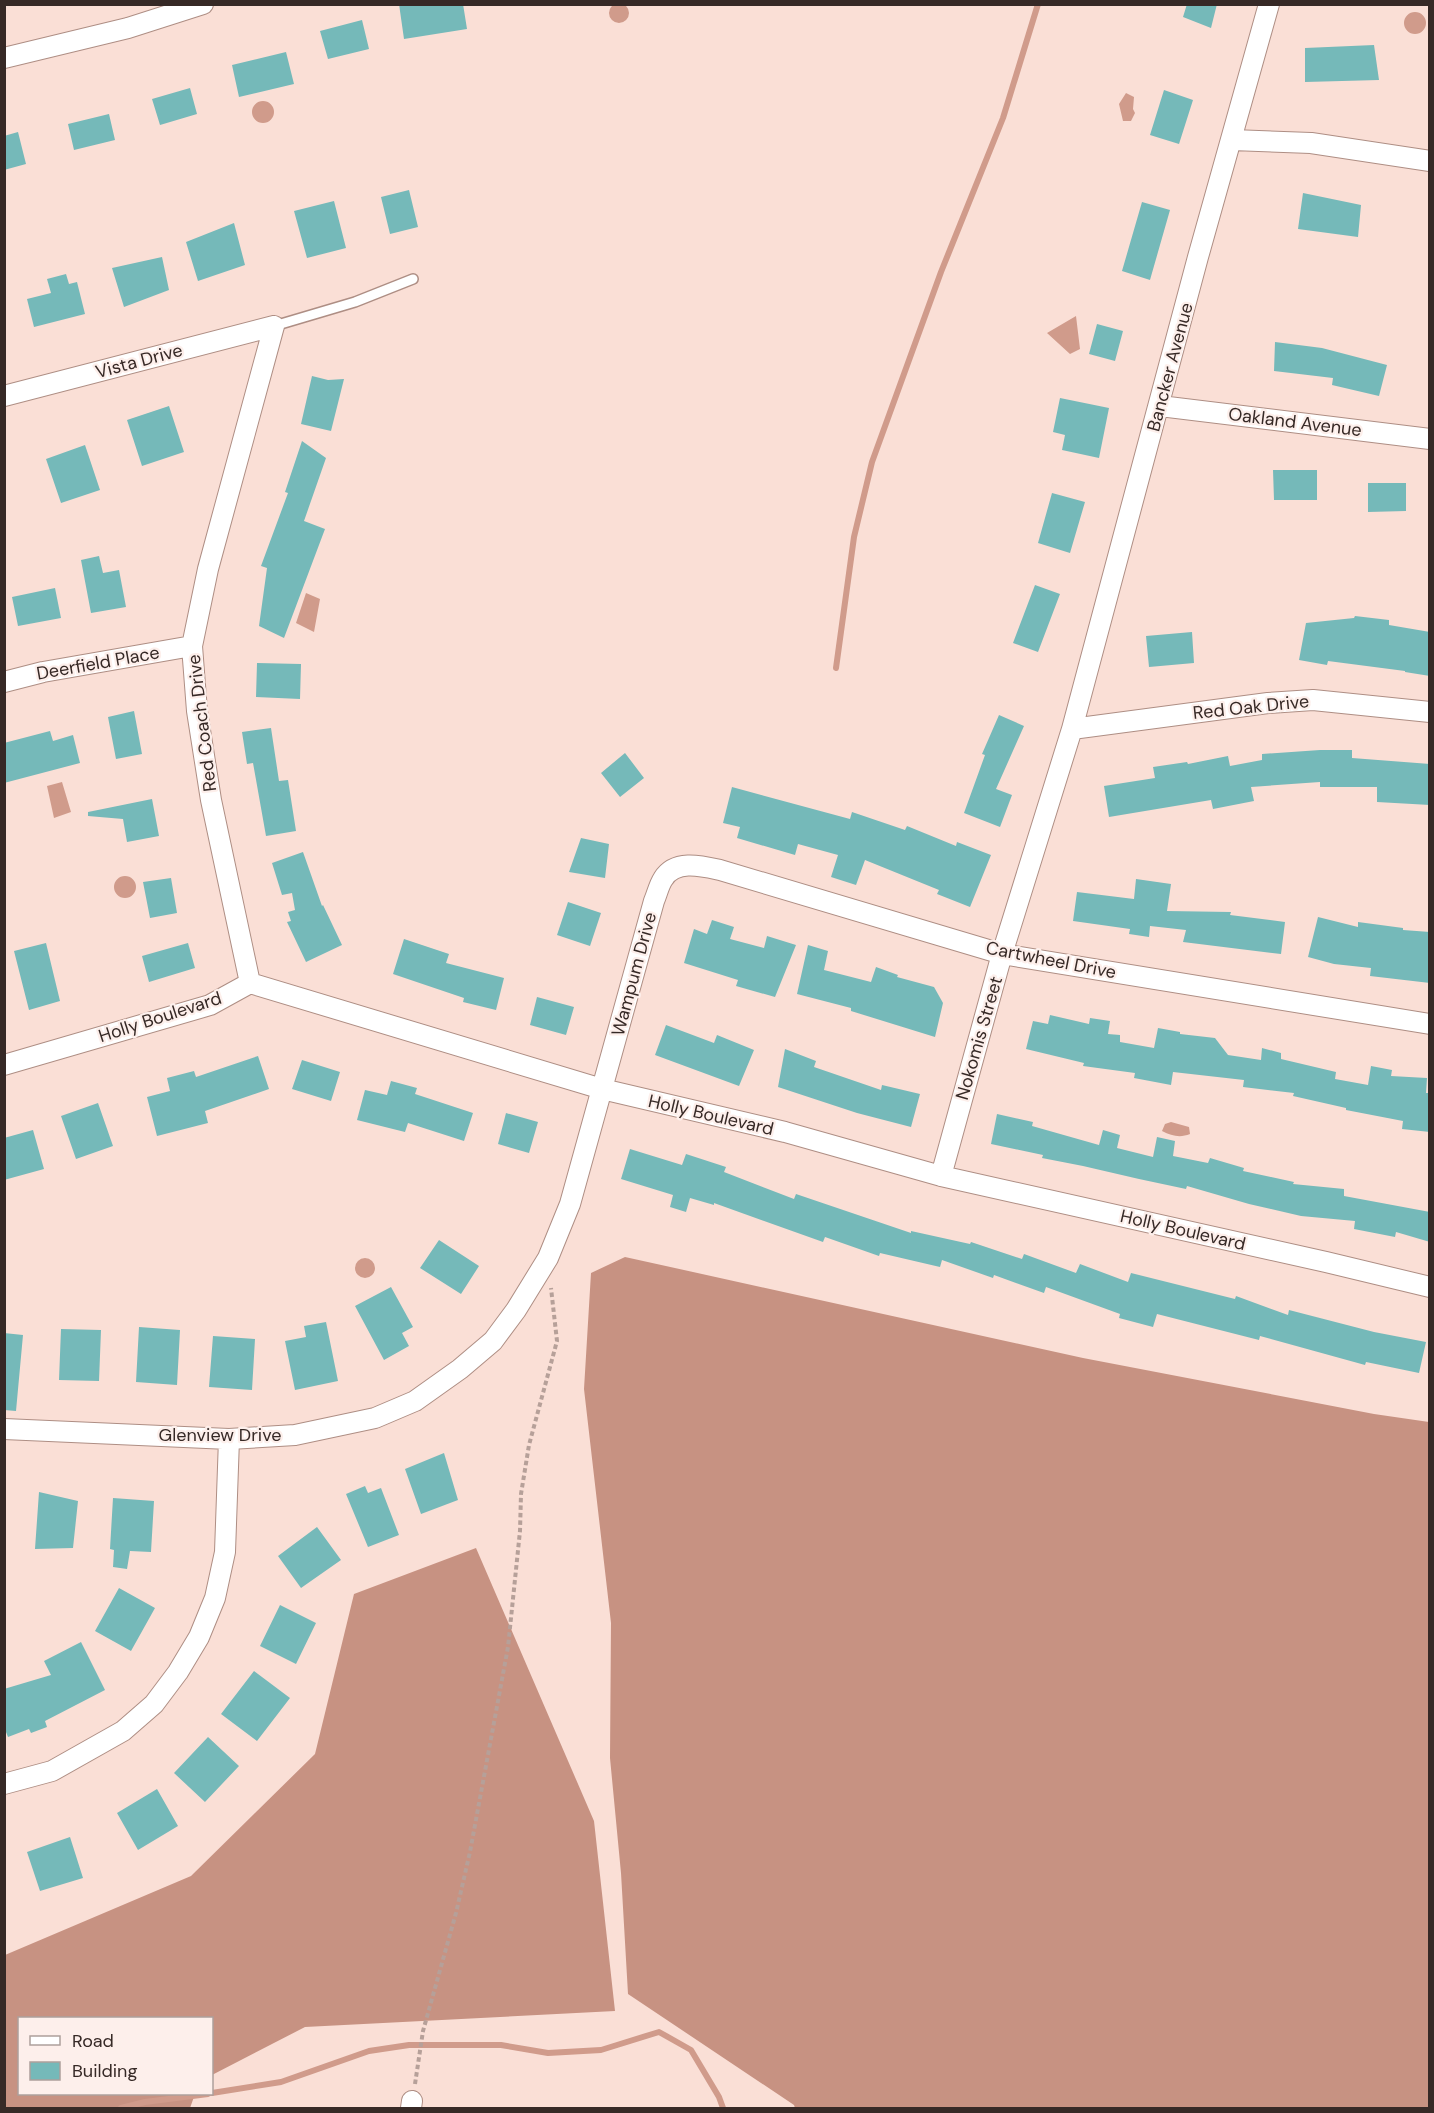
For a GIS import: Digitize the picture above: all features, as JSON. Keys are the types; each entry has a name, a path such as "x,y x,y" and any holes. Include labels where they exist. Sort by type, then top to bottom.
{"street":[{"path":"4,58 128,28 203,4"},
{"name":"Bancker Avenue","path":"1072,729 1198,257 1269,4"},
{"path":"1232,140 1311,143 1430,161"},
{"name":"Vista Drive","path":"4,396 274,326"},
{"name":"Red Coach Drive","path":"250,983 211,800 197,711 192,646 208,569 274,326"},
{"name":"Oakland Avenue","path":"1160,405 1430,439"},
{"name":"Deerfield Place","path":"4,682 43,672 192,646"},
{"name":"Red Oak Drive","path":"1072,729 1268,703 1313,700 1430,712"},
{"name":"Nokomis Street","path":"941,1176 1002,954 1072,729"},
{"name":"Cartwheel Drive","path":"679,867 697,865 720,870 1002,954 1430,1024"},
{"name":"Wampum Drive","path":"602,1089 654,901 663,877 679,867"},
{"name":"Holly Boulevard","path":"4,1065 210,1005 250,983 602,1089 785,1132 941,1176 1346,1266 1430,1287"},
{"name":"Glenview Drive","path":"4,1429 229,1438 295,1436 375,1418 415,1401 460,1369 493,1341 516,1310 548,1258 570,1204 602,1089"},
{"path":"4,1784 52,1771 123,1731 154,1704 178,1672 199,1638 218,1587 225,1552 229,1438"}],"lane":[{"path":"274,326 355,302 413,279"}],"path":[{"path":"411,2105 423,2031 456,1913 470,1852 508,1647 519,1542 521,1494 529,1445 557,1341 548,1258"}],"shaded area":[{"path":"619,3 626,6 629,13 626,20 619,23 612,20 609,13 612,6"},
{"path":"1415,12 1423,15 1426,23 1423,31 1415,34 1407,31 1404,23 1407,15"},
{"path":"1126,93 1134,97 1135,113 1131,121 1123,121 1119,104"},
{"path":"263,101 271,104 274,112 271,120 263,123 255,120 252,112 255,104"},
{"path":"1076,316 1080,349 1070,354 1047,333"},
{"path":"306,593 320,599 314,632 296,623"},
{"path":"62,782 71,812 54,818 47,786"},
{"path":"125,876 133,879 136,887 133,895 125,898 117,895 114,887 117,879"},
{"path":"1171,1122 1189,1127 1190,1134 1176,1136 1162,1131 1165,1124"},
{"path":"625,1257 1083,1358 1374,1414 1429,1422 1429,2108 795,2108 794,2105 628,1994 621,1873 610,1758 611,1623 584,1389 591,1273"},
{"path":"361,1258 369,1258 375,1264 375,1272 369,1278 361,1278 355,1272 355,1264"},
{"path":"476,1548 594,1821 615,2011 305,2027 213,2074 213,2017 18,2017 18,2095 195,2095 190,2108 5,2108 5,1955 191,1876 315,1754 354,1594"}],"building":[{"path":"399,4 463,4 467,29 404,39"},
{"path":"1187,4 1217,4 1211,28 1183,17"},
{"path":"362,20 369,49 328,59 320,31"},
{"path":"1374,45 1379,80 1305,82 1305,48"},
{"path":"286,52 294,84 239,97 232,65"},
{"path":"190,88 197,114 160,125 152,99"},
{"path":"1164,90 1193,100 1179,144 1150,135"},
{"path":"109,114 115,140 74,150 68,124"},
{"path":"18,132 26,164 4,170 4,136"},
{"path":"409,190 418,227 390,234 381,197"},
{"path":"1303,193 1361,205 1358,237 1298,229"},
{"path":"334,201 346,248 307,258 294,211"},
{"path":"1142,202 1170,210 1150,280 1122,271"},
{"path":"234,223 245,265 198,281 186,242"},
{"path":"162,257 169,290 124,307 112,268"},
{"path":"66,274 69,284 77,282 85,314 34,327 27,299 51,293 47,279"},
{"path":"1097,324 1123,331 1115,361 1089,354"},
{"path":"1275,342 1322,348 1387,365 1379,396 1332,385 1333,378 1274,371"},
{"path":"312,376 328,380 344,379 331,431 301,424"},
{"path":"1060,398 1109,408 1099,458 1062,450 1065,435 1053,432"},
{"path":"169,406 184,452 142,466 127,420"},
{"path":"302,441 326,458 304,521 325,529 284,638 259,626 267,568 261,566 288,493 285,492"},
{"path":"85,445 100,490 61,503 46,459"},
{"path":"1273,470 1317,470 1317,500 1274,500"},
{"path":"1368,483 1406,483 1406,511 1368,512"},
{"path":"1052,493 1085,502 1070,553 1038,543"},
{"path":"99,556 103,573 119,570 126,607 91,613 81,560"},
{"path":"1035,585 1060,594 1038,652 1013,643"},
{"path":"55,588 61,618 18,626 12,597"},
{"path":"1355,616 1389,620 1389,625 1430,632 1430,676 1328,661 1327,665 1299,660 1306,623 1354,618"},
{"path":"1192,632 1194,663 1149,667 1146,636"},
{"path":"257,663 301,664 300,699 256,697"},
{"path":"134,711 142,754 116,759 108,717"},
{"path":"999,715 1024,726 996,789 1012,795 1000,827 964,813 985,755 982,754"},
{"path":"271,728 279,781 288,780 296,831 266,836 253,763 247,764 242,732"},
{"path":"50,731 53,741 73,735 80,763 4,783 4,743"},
{"path":"1352,750 1352,758 1430,764 1430,805 1377,802 1377,787 1320,787 1320,782 1251,787 1254,801 1213,809 1211,800 1109,817 1104,786 1155,778 1153,767 1187,762 1188,764 1228,756 1230,766 1262,760 1262,754"},
{"path":"625,753 644,778 620,797 601,773"},
{"path":"732,787 850,819 852,812 905,830 907,826 956,846 957,842 991,855 970,907 937,894 939,890 865,860 856,885 831,877 838,855 798,844 795,855 737,838 740,827 723,823"},
{"path":"152,799 159,836 127,842 123,819 88,816 88,812"},
{"path":"581,838 609,844 605,878 569,872"},
{"path":"303,852 322,906 342,945 306,962 287,922 291,921 288,912 295,910 292,893 282,895 272,863"},
{"path":"171,878 177,913 150,918 143,882"},
{"path":"1136,879 1171,884 1167,911 1231,912 1230,915 1285,922 1281,954 1183,942 1186,930 1150,926 1149,937 1129,934 1130,929 1073,921 1077,892 1134,899"},
{"path":"568,902 601,913 590,946 557,935"},
{"path":"1318,917 1358,927 1358,922 1430,932 1430,983 1370,976 1371,968 1334,964 1308,957"},
{"path":"712,920 734,927 730,939 764,948 767,936 796,945 775,997 736,986 738,980 684,963 694,929 707,934"},
{"path":"404,939 449,954 446,963 504,978 496,1010 463,1002 464,998 393,974"},
{"path":"46,943 60,1001 29,1010 14,951"},
{"path":"188,943 195,968 149,982 142,956"},
{"path":"808,945 828,951 824,970 871,982 876,967 898,975 897,977 934,987 943,1003 935,1037 851,1011 851,1008 797,994"},
{"path":"537,997 574,1007 566,1035 530,1025"},
{"path":"1050,1015 1089,1024 1090,1018 1110,1021 1108,1034 1120,1035 1120,1042 1154,1048 1158,1028 1180,1032 1180,1034 1215,1038 1228,1055 1261,1060 1262,1048 1281,1053 1281,1059 1336,1072 1335,1079 1368,1085 1371,1066 1392,1070 1391,1076 1427,1078 1426,1093 1430,1093 1430,1132 1402,1129 1403,1121 1346,1110 1346,1108 1293,1096 1294,1093 1243,1087 1244,1080 1173,1072 1171,1085 1134,1078 1135,1073 1083,1066 1084,1063 1026,1049 1033,1021 1048,1024"},
{"path":"666,1025 714,1043 717,1035 754,1050 739,1086 655,1055"},
{"path":"785,1049 816,1061 814,1067 881,1090 882,1085 920,1094 911,1127 857,1113 778,1087"},
{"path":"258,1056 269,1089 205,1111 208,1123 157,1136 147,1097 170,1091 167,1078 194,1071 196,1077"},
{"path":"302,1060 340,1072 331,1101 292,1089"},
{"path":"391,1081 417,1088 415,1094 473,1113 464,1141 408,1123 405,1132 357,1120 365,1090 387,1095"},
{"path":"98,1103 113,1146 76,1159 61,1116"},
{"path":"506,1113 538,1122 529,1153 498,1144"},
{"path":"997,1114 1033,1122 1032,1126 1099,1145 1103,1130 1120,1135 1117,1148 1153,1157 1157,1137 1175,1141 1173,1156 1208,1163 1210,1158 1244,1168 1243,1171 1294,1182 1293,1184 1344,1189 1344,1196 1430,1212 1430,1242 1396,1232 1395,1237 1354,1229 1355,1221 1301,1216 1187,1186 1186,1189 1139,1179 1042,1158 1043,1155 991,1144"},
{"path":"33,1130 44,1169 4,1180 4,1138"},
{"path":"630,1149 682,1165 686,1154 726,1167 724,1172 794,1199 796,1194 911,1233 911,1231 970,1244 971,1242 1022,1259 1024,1254 1076,1273 1080,1264 1128,1282 1131,1273 1235,1299 1236,1296 1288,1315 1289,1310 1374,1332 1426,1342 1419,1373 1366,1362 1365,1365 1260,1336 1259,1340 1157,1314 1153,1327 1119,1318 1120,1314 1046,1287 1044,1293 942,1260 940,1267 880,1253 879,1256 825,1237 823,1242 714,1203 714,1205 690,1198 686,1212 670,1207 673,1195 621,1179"},
{"path":"439,1240 479,1266 461,1294 420,1268"},
{"path":"391,1287 413,1327 402,1333 409,1346 384,1360 355,1306"},
{"path":"326,1322 338,1381 295,1390 285,1341 306,1337 304,1326"},
{"path":"139,1327 180,1330 177,1385 136,1382"},
{"path":"61,1329 101,1330 99,1381 59,1380"},
{"path":"4,1333 23,1335 16,1411 4,1410"},
{"path":"213,1336 255,1339 252,1390 209,1387"},
{"path":"444,1453 458,1500 421,1514 405,1469"},
{"path":"365,1486 368,1493 381,1488 399,1535 368,1547 346,1494"},
{"path":"39,1492 78,1501 73,1548 35,1549"},
{"path":"113,1498 154,1501 151,1552 130,1551 127,1569 113,1567 114,1550 110,1549"},
{"path":"317,1527 341,1560 301,1588 278,1556"},
{"path":"119,1588 155,1608 131,1651 95,1631"},
{"path":"280,1605 316,1623 296,1664 260,1646"},
{"path":"81,1642 105,1690 45,1721 47,1727 31,1733 29,1729 8,1737 4,1727 4,1689 51,1675 44,1661"},
{"path":"254,1671 290,1698 257,1741 221,1714"},
{"path":"208,1737 239,1766 205,1802 174,1773"},
{"path":"157,1789 178,1826 138,1850 117,1813"},
{"path":"70,1837 83,1878 40,1891 27,1852"}],"waterway":[{"path":"836,668 854,537 872,462 941,272 1003,118 1038,4"},
{"path":"213,2093 281,2082 369,2051 409,2045 501,2045 548,2053 601,2050 659,2032 691,2050 719,2097 723,2108"},
{"path":"121,2108 145,2102 200,2095"}]}
